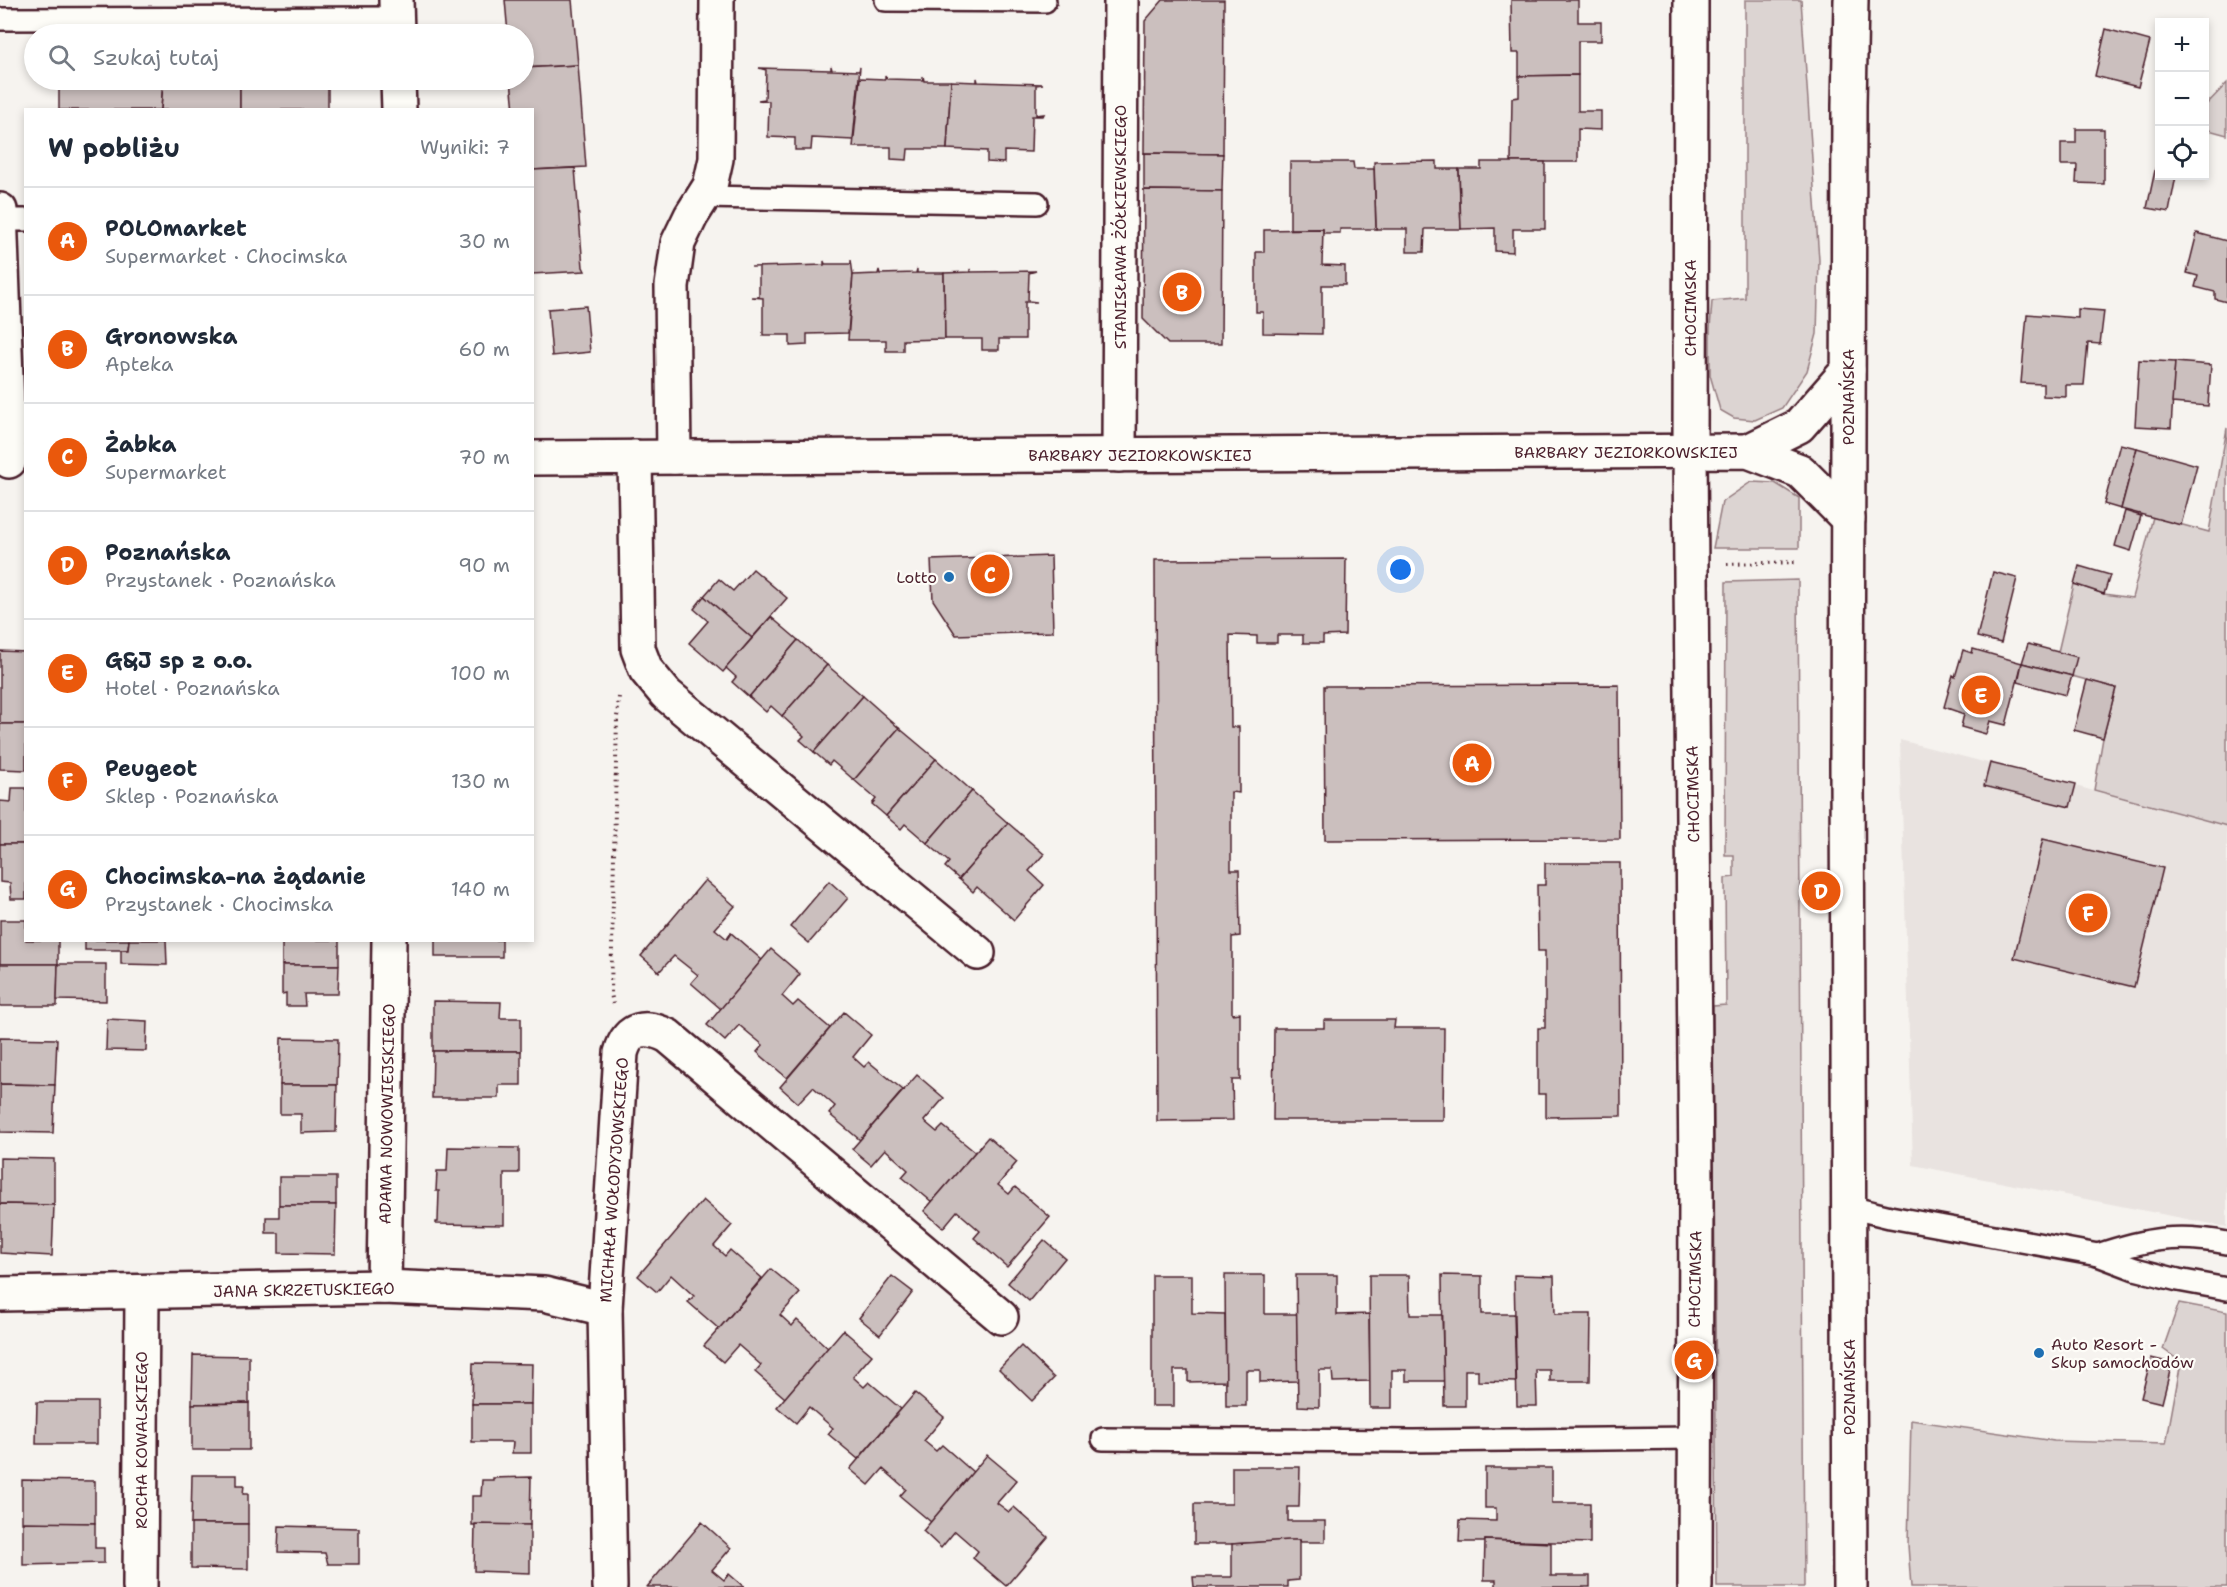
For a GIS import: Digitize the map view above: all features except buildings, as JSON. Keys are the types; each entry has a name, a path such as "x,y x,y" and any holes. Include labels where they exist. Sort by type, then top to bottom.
{"street":[{"path":"674,457 672,285 678,243 691,216 710,186 716,159 717,0"},
{"name":"STANISŁAWA ŻÓŁKIEWSKIEGO","path":"1119,455 1121,0"},
{"name":"CHOCIMSKA","path":"1691,0 1690,452 1696,1172 1695,1587"},
{"name":"POZNAŃSKA","path":"1850,1587 1848,370 1851,0"},
{"path":"398,90 399,108"},
{"path":"0,210 11,461"},
{"name":"BARBARY JEZIORKOWSKIEJ","path":"1748,451 1799,426 1848,370"},
{"name":"BARBARY JEZIORKOWSKIEJ","path":"534,458 1748,451 1800,471 1848,519"},
{"path":"635,457 638,649 646,670 666,694 978,953"},
{"name":"ADAMA NOWOWIEJSKIEGO","path":"384,1287 389,942"},
{"name":"MICHAŁA WOŁODYJOWSKIEGO","path":"610,1587 605,1309 621,1053 623,1044 635,1032 644,1029 656,1030 668,1036 1001,1317"},
{"name":"JANA SKRZETUSKIEGO","path":"0,1294 384,1287 544,1294 605,1309"},
{"name":"ROCHA KOWALSKIEGO","path":"140,1587 142,1293"}],"lane":[{"path":"886,0 1045,1"},
{"path":"0,19 397,18"},
{"path":"703,197 1037,203"},
{"path":"0,220 24,220"},
{"path":"1849,1207 1890,1217 2098,1255 2134,1269 2227,1289"},
{"path":"2098,1255 2134,1243 2171,1237 2227,1243"},
{"path":"1103,1439 1413,1441 1694,1438"}],"path":[{"path":"629,1037 618,1018 610,993 617,717 623,682 638,649"}],"shaded area":[{"path":"1745,0 1801,0 1819,260 1817,334 1807,371 1782,408 1755,420 1734,418 1720,410 1710,375 1712,301 1745,298"},
{"path":"2227,83 2227,135 2209,130 2209,102"},
{"path":"2227,428 2227,826 2094,790 2103,738 2116,688 2072,676 2058,652 2074,584 2104,594 2132,598 2153,517 2209,532"},
{"path":"1751,482 1775,483 1799,498 1799,548 1713,548 1722,502"},
{"path":"1798,580 1804,1587 1717,1587 1713,1006 1726,1005 1725,878 1734,877 1734,855 1725,855 1726,582"},
{"path":"1900,740 2227,826 2227,1227 1913,1165"},
{"path":"2179,1303 2227,1312 2227,1587 1911,1587 1908,1545 1911,1420 2054,1441 2166,1444 2181,1362 2163,1349"}],"place":[{"name":"Gronowska","path":"1182,292"},
{"name":"Żabka","path":"990,574"},
{"name":"Lotto","path":"949,577"},
{"name":"G&J sp z o.o.","path":"1981,695"},
{"name":"POLOmarket","path":"1472,763"},
{"name":"Poznańska","path":"1821,891"},
{"name":"Peugeot","path":"2088,913"},
{"name":"Auto Resort - Skup samochodów","path":"2039,1353"},
{"name":"Chocimska-na żądanie","path":"1694,1360"}]}
